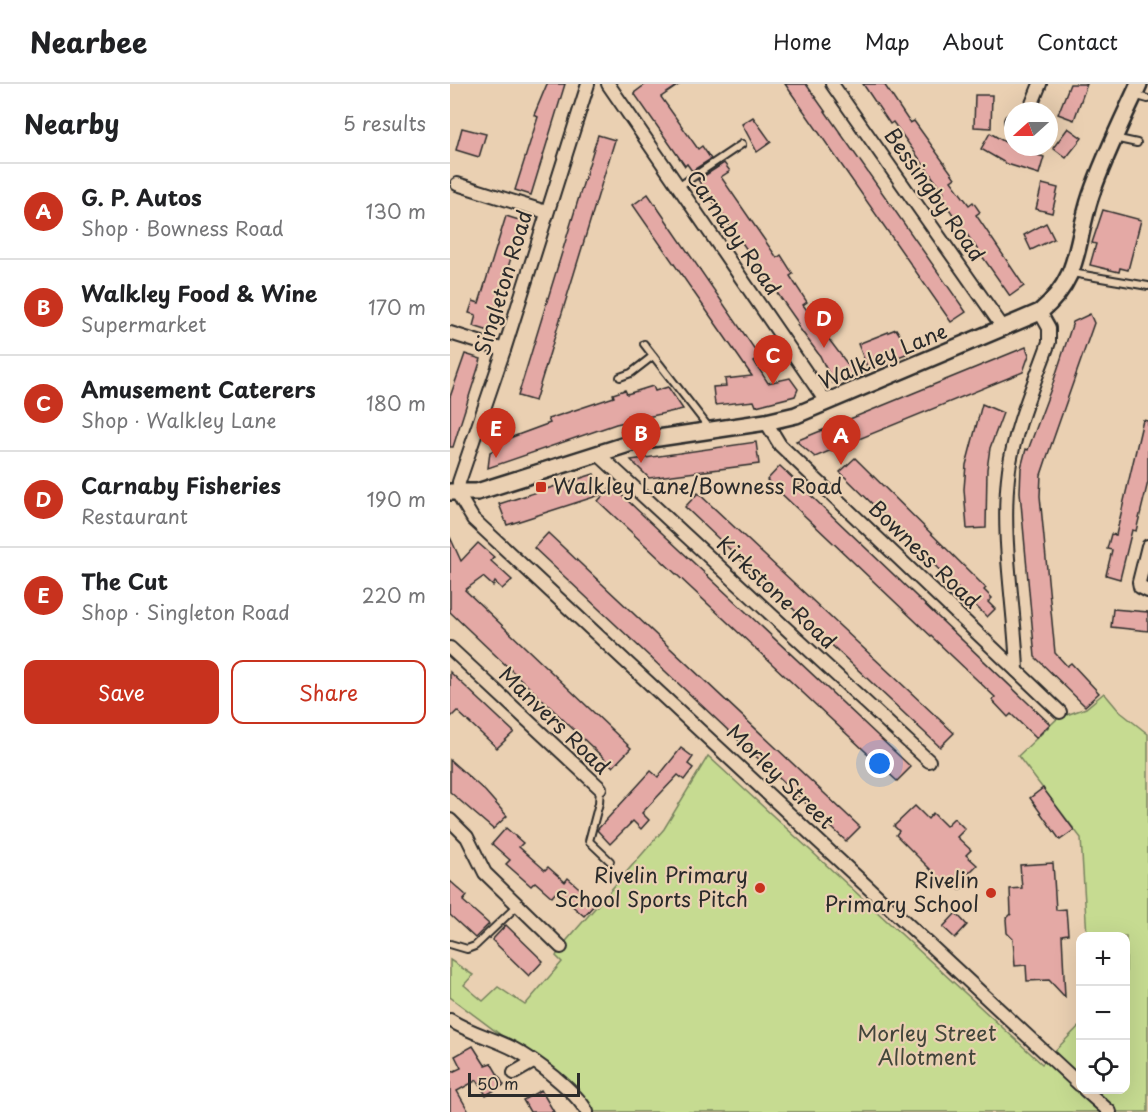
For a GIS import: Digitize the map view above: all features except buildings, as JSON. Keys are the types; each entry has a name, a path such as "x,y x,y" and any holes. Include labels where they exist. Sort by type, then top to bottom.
{"street":[{"name":"Singleton Road","path":"454,493 504,350 588,84"},
{"name":"Carnaby Road","path":"608,84 827,403"},
{"name":"Bessingby Road","path":"831,84 1004,329"},
{"path":"1033,102 1040,84"},
{"name":"Walkley Lane","path":"454,493 477,492 638,441 766,422 827,403 1040,312 1060,293 1072,273 1090,198 1114,138 1140,93"},
{"path":"457,184 546,212"},
{"path":"1017,671 1008,550 1009,468 1049,342 1049,328 1040,312"},
{"path":"450,333 504,350"},
{"name":"Bowness Road","path":"766,422 780,445 1060,712"},
{"name":"Kirkstone Road","path":"598,454 929,761"},
{"name":"Morley Street","path":"454,493 473,519 1076,1081"},
{"path":"1144,589 1139,582 1148,546"},
{"name":"Manvers Road","path":"450,648 600,788"},
{"path":"450,820 467,837 485,873 561,947"},
{"path":"450,1020 462,1028 513,1048 582,1102 587,1112"},
{"path":"514,1073 533,1062"},
{"path":"1090,1094 1110,1112"}],"lane":[{"path":"1114,138 1137,143"},
{"path":"678,187 742,144"},
{"path":"1072,273 1148,286"},
{"path":"644,344 710,429"},
{"path":"620,377 630,373 653,356"},
{"name":"Manvers Road","path":"600,788 599,803 589,841 610,861"},
{"path":"450,944 467,949 475,946 518,906"}],"green space":[{"name":"Morley Street Allotment","path":"1104,693 1119,711 1148,734 1148,1112 593,1112 586,1099 450,997 450,960 473,975 464,985 483,1001 498,987 525,1005 562,962 556,956 561,947 664,829 708,756 1042,1064 1076,1029 1076,1094 1130,1094 1130,932 1087,932 1081,838 1018,756 1058,718 1086,708"}],"place":[{"name":"Carnaby Fisheries","path":"824,348"},
{"name":"Amusement Caterers","path":"773,385"},
{"name":"The Cut","path":"496,458"},
{"name":"Walkley Food & Wine","path":"641,463"},
{"name":"G. P. Autos","path":"841,465"},
{"name":"Walkley Lane/Bowness Road","path":"541,487"},
{"name":"Rivelin Primary School Sports Pitch","path":"760,888"},
{"name":"Rivelin Primary School","path":"991,893"}]}
